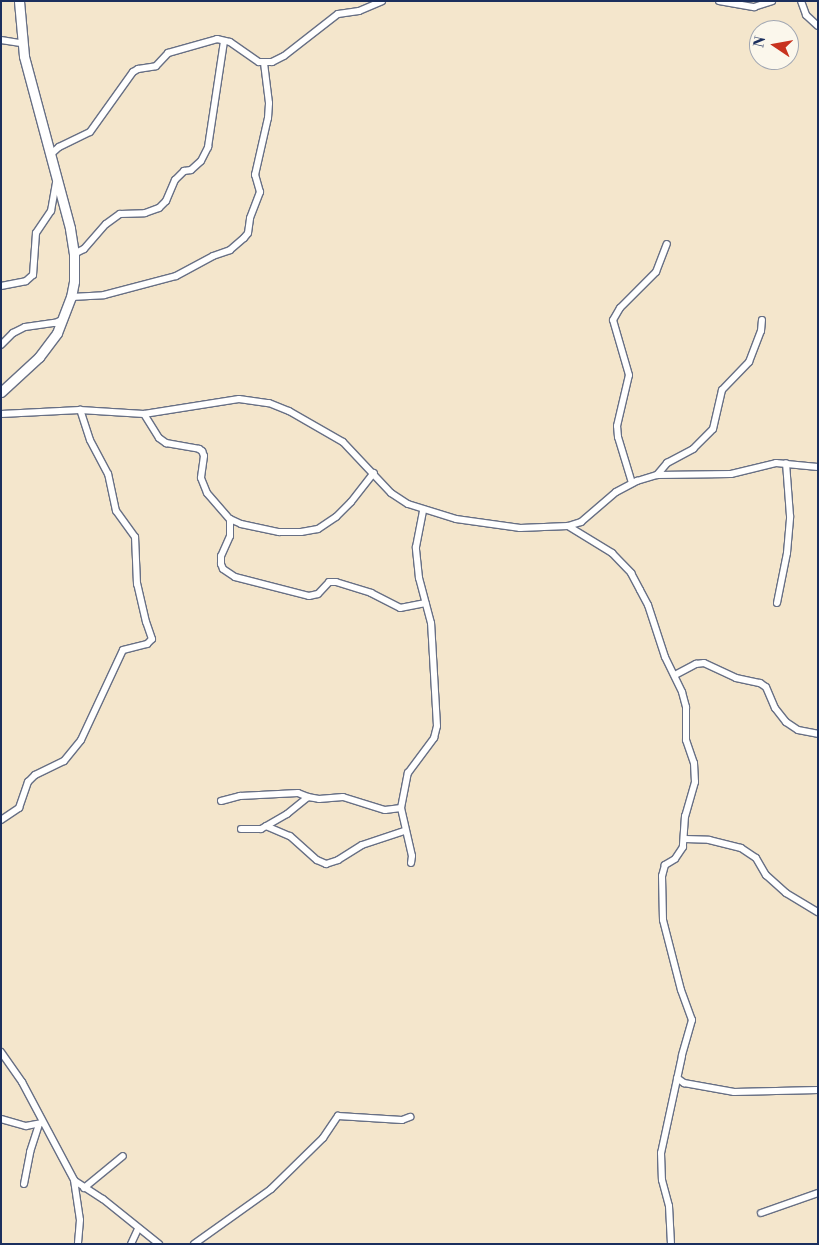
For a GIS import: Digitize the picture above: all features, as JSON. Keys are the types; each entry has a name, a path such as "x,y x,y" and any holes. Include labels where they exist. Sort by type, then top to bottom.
{"street":[{"path":"1,392 39,357 57,333 71,297 74,254 70,228 21,43 19,1"},
{"path":"50,155 59,147 90,132 129,77 138,69 156,66 168,53 200,42 217,39 238,48 253,60 264,63 284,56 338,14 359,12 382,1"},
{"path":"718,1 754,7 772,1"},
{"path":"800,1 806,15 818,26"},
{"path":"1,40 21,43"},
{"path":"74,254 84,249 106,224 120,214 145,213 159,208 166,201 176,180 184,171 191,170 200,161 208,147 210,137 224,41"},
{"path":"71,297 104,296 176,276 213,256 230,250 244,238 248,233 252,210 258,202 260,192 254,175 268,118 269,103 264,63"},
{"path":"1,286 26,281 33,275 36,233 51,211 57,179"},
{"path":"632,483 618,437 617,426 629,375 612,320 620,308 656,272 667,244"},
{"path":"1,345 14,333 25,327 55,323 63,320"},
{"path":"657,476 667,463 693,449 713,429 722,390 749,362 761,331 762,320"},
{"path":"1,414 80,410 144,414 239,399 269,402 290,411 343,442 400,499 423,510 456,519 503,527 568,526 586,519 608,498 632,483 657,476 731,474 770,464 786,463 818,466"},
{"path":"1,820 20,808 28,782 35,775 64,761 82,740 123,650 147,644 152,639 137,584 135,537 116,511 108,474 86,429 80,410"},
{"path":"144,414 159,438 166,443 199,449 202,452 202,483 215,504 230,520 279,532 301,532 318,529 336,517 351,502 374,473"},
{"path":"777,603 787,552 790,516 786,463"},
{"path":"411,863 412,856 404,831 401,808 408,773 434,738 437,726 432,632 419,578 416,547 423,510"},
{"path":"230,520 230,536 221,556 221,564 222,569 235,577 309,596 318,594 329,582 336,582 371,593 400,608 426,604"},
{"path":"568,526 612,553 631,573 648,605 665,657 675,675 686,707 686,740 696,773 686,816 685,839 680,853 665,865 662,876 663,920 681,990 692,1020 666,1120 661,1159 662,1180 669,1206 672,1244"},
{"path":"675,675 696,664 704,663 736,678 760,683 766,687 775,708 786,722 798,730 818,734"},
{"path":"221,801 240,796 298,793 319,799 343,797 385,810 401,808"},
{"path":"240,829 255,830 266,826 287,814 308,797"},
{"path":"266,826 290,836 317,860 326,864 338,860 362,845 404,831"},
{"path":"685,839 716,841 741,848 756,858 766,875 786,893 818,912"},
{"path":"1,1052 22,1082 41,1123 74,1180 103,1199 159,1244"},
{"path":"677,1078 684,1083 734,1092 818,1090"},
{"path":"194,1244 271,1189 323,1138 338,1116 402,1120 410,1117"},
{"path":"1,1119 26,1126 41,1123"},
{"path":"24,1184 30,1152 41,1123"},
{"path":"84,1188 124,1156"},
{"path":"74,1180 80,1220 78,1244"},
{"path":"761,1213 818,1192"},
{"path":"131,1244 138,1229"}]}
